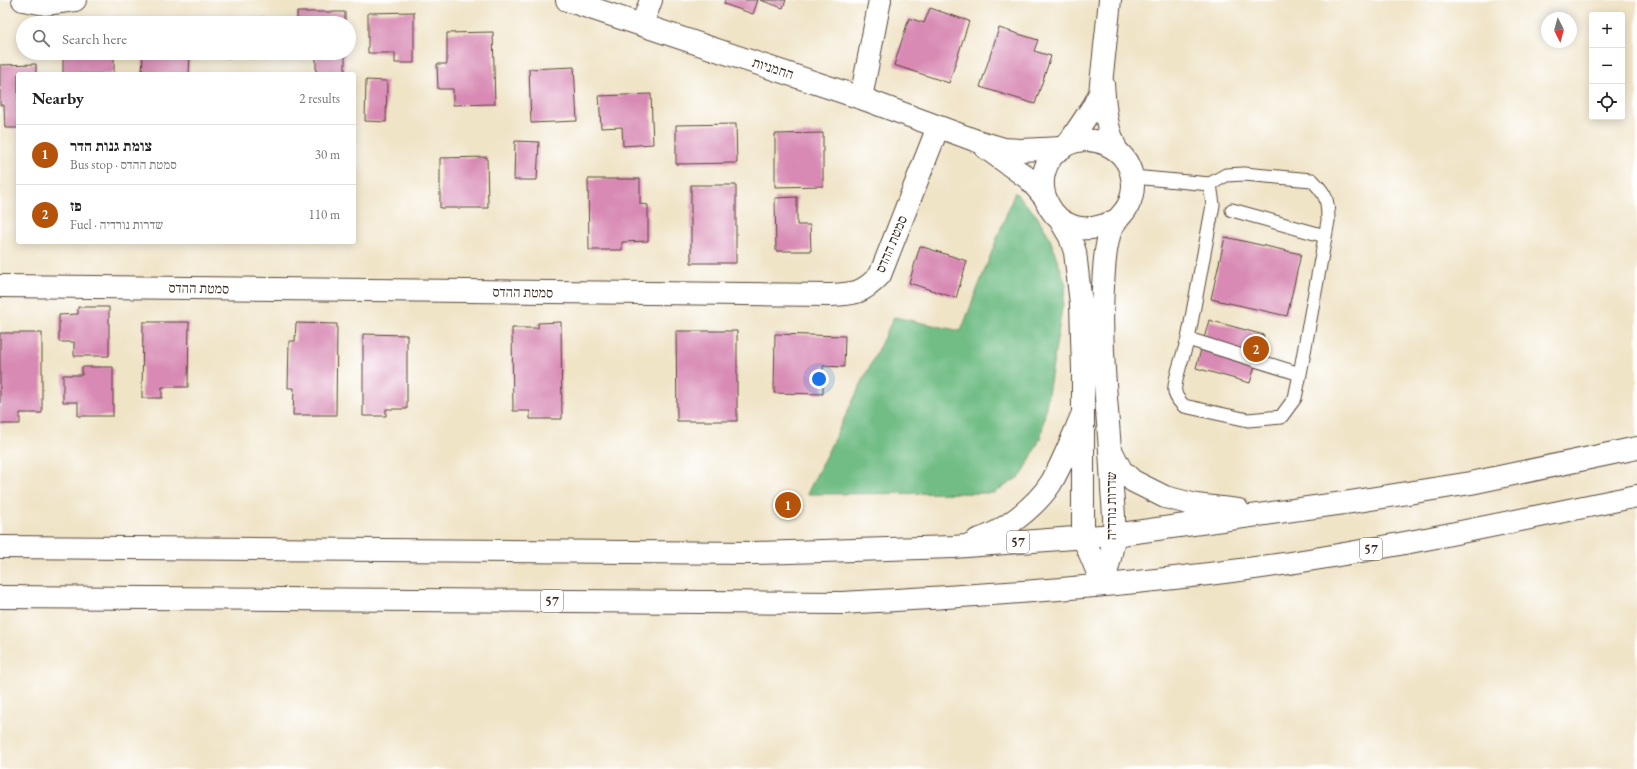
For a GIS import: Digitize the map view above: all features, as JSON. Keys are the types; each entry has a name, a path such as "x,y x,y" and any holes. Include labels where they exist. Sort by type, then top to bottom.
{"main road":[{"path":"23,0 45,4 75,0"},
{"name":"החמניות","path":"567,0 861,98 977,141 1004,148 1021,150 1065,146"},
{"path":"642,25 651,0"},
{"path":"861,98 880,0"},
{"path":"1065,146 1086,140 1099,141 1111,146 1128,165 1133,177 1133,190 1130,202 1123,213 1114,222 1091,230 1079,229 1068,225 1060,220 1048,206 1044,194 1043,180 1046,167 1053,156 1065,146 1100,93 1110,0"},
{"path":"1103,73 1105,106 1109,133 1117,151"},
{"name":"סמטת ההדס","path":"0,286 831,295 853,294 869,286 880,275 938,127"},
{"name":"החמניות","path":"977,141 1029,179 1046,199"},
{"name":"שדרות נורדיה","path":"1060,220 1074,247 1079,278 1083,355 1083,537 1103,585"},
{"name":"שדרות נורדיה","path":"1103,585 1114,535 1111,450 1104,364 1103,297 1107,243 1114,222"},
{"path":"953,547 982,539 1012,522 1025,512 1050,484 1083,413"},
{"name":"57","path":"0,547 755,553 953,547 1114,535 1270,514 1471,483 1637,448"},
{"path":"1111,450 1121,470 1133,481 1165,497 1196,505 1270,514"},
{"name":"57","path":"0,597 842,603 942,598 1103,585 1213,573 1344,554 1414,542 1637,496"}],"lane":[{"path":"1133,177 1210,184 1226,175 1244,174 1312,180 1324,192 1328,208 1325,236 1300,374 1295,398 1280,418 1248,420 1184,406 1179,401 1175,392 1176,381 1188,339 1213,205 1210,184"},
{"path":"1232,210 1325,236"},
{"path":"1188,339 1300,374"}],"green space":[{"path":"1015,192 1036,215 1049,236 1066,285 1041,437 1022,475 994,493 807,494 894,317 961,331"}],"building":[{"path":"725,0 758,0 753,14 724,4"},
{"path":"760,0 786,0 783,8"},
{"path":"930,8 969,21 949,83 894,65 909,18 924,23"},
{"path":"297,12 345,12 345,16 297,16"},
{"path":"414,12 414,63 395,63 395,53 368,53 368,13"},
{"path":"999,28 1038,40 1034,51 1051,56 1035,104 980,87"},
{"path":"493,32 495,104 453,105 453,89 438,89 437,64 447,64 447,33"},
{"path":"63,60 114,60 114,72 63,72"},
{"path":"143,60 190,60 189,72 142,72"},
{"path":"316,60 345,60 345,72 316,72"},
{"path":"36,64 36,72 16,72 16,128 5,128 4,105 0,105 0,65"},
{"path":"574,67 577,121 531,123 529,69"},
{"path":"366,80 387,81 386,122 365,121"},
{"path":"651,94 653,144 623,146 622,127 601,128 599,96"},
{"path":"736,124 737,163 676,164 676,125"},
{"path":"823,133 823,186 775,187 775,134"},
{"path":"515,141 539,142 537,180 514,180"},
{"path":"487,157 488,208 440,208 440,158"},
{"path":"588,179 640,179 640,204 648,205 648,241 622,242 622,250 589,250"},
{"path":"691,185 736,185 736,263 691,263"},
{"path":"797,197 797,225 810,225 811,251 776,251 775,198"},
{"path":"1225,237 1301,254 1287,316 1211,299"},
{"path":"920,246 967,261 956,298 909,283"},
{"path":"78,307 109,307 109,356 74,356 74,342 59,342 59,315 78,314"},
{"path":"1209,320 1264,335 1250,383 1196,368"},
{"path":"143,322 189,322 188,387 162,387 162,398 142,398"},
{"path":"561,322 562,419 530,419 530,411 513,411 512,328 538,328 538,323"},
{"path":"296,323 337,324 336,415 293,415 294,388 288,388 289,341 295,341"},
{"path":"676,331 737,331 737,421 677,421"},
{"path":"0,333 42,333 42,413 20,413 20,424 0,424"},
{"path":"363,334 407,335 407,409 386,409 386,416 363,416"},
{"path":"775,334 845,336 844,367 823,366 823,394 774,393"},
{"path":"82,367 113,367 113,416 78,416 78,402 63,402 63,375 82,375"}],"place":[{"name":"פז","path":"1256,349"},
{"name":"צומת גנות הדר","path":"788,505"}]}
